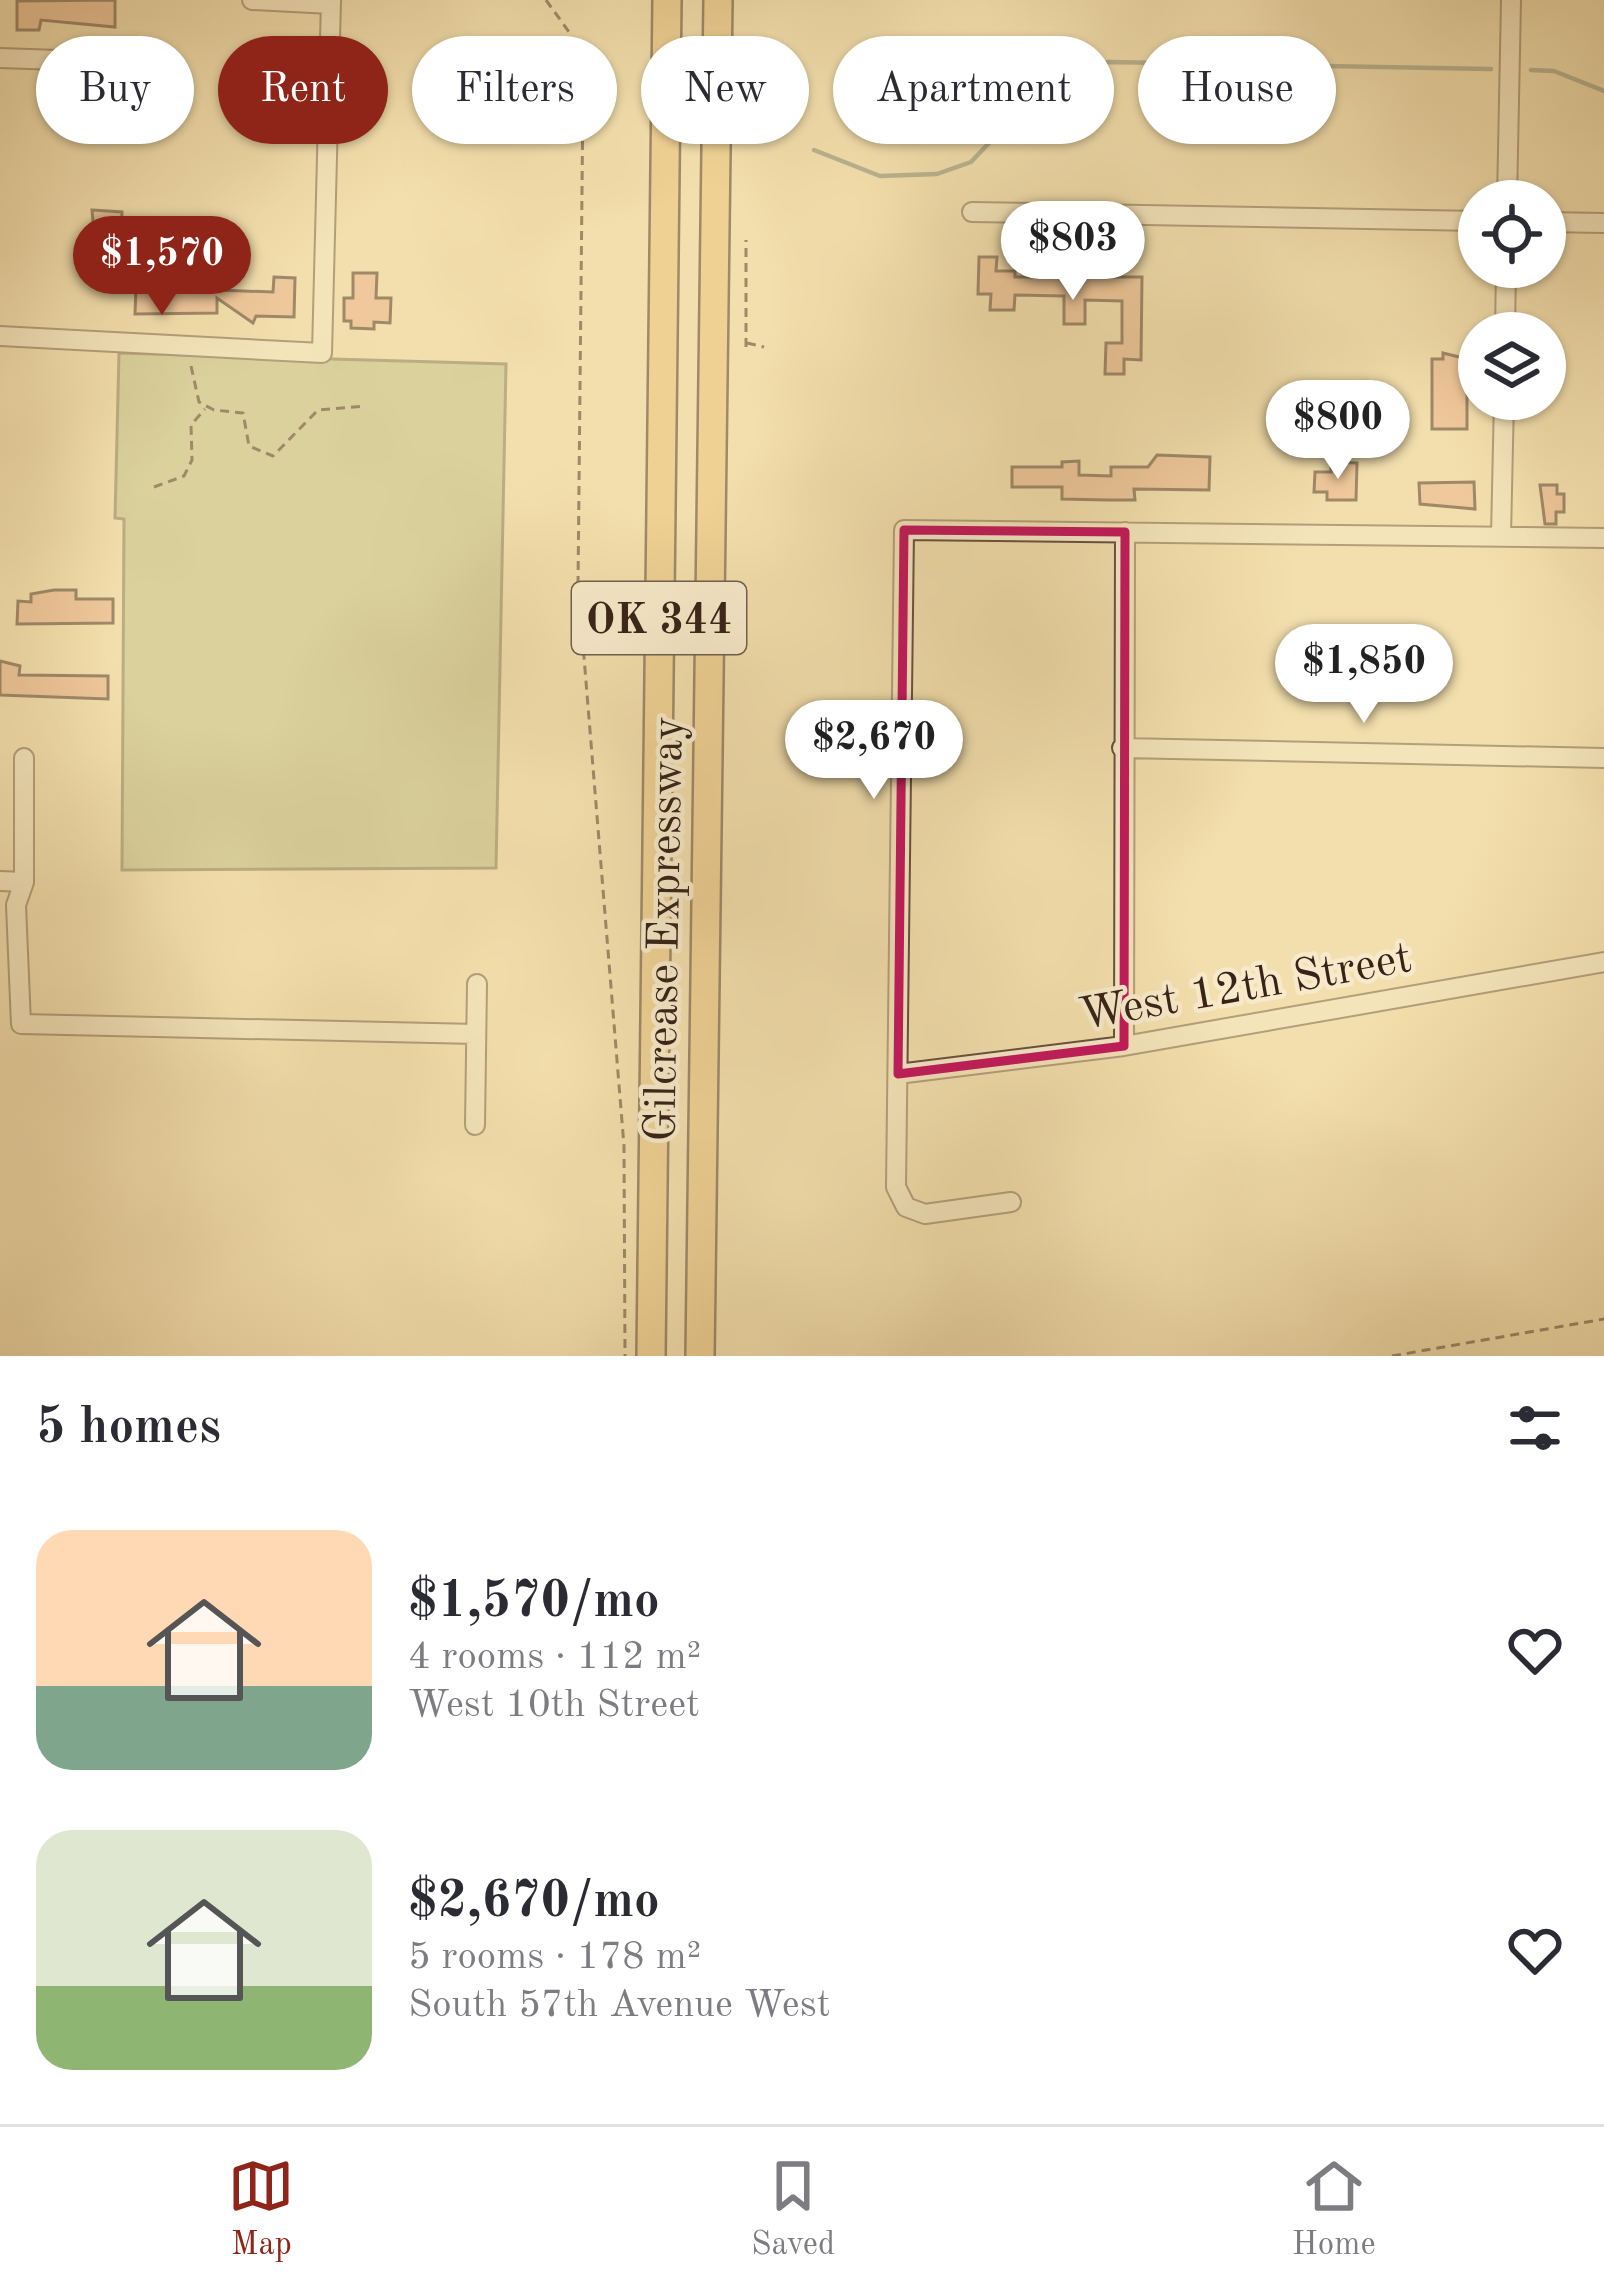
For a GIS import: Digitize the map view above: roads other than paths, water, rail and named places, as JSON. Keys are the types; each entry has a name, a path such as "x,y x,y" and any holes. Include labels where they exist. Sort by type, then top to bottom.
{"highway":[{"name":"Gilcrease Expressway","path":"651,1356 639,1238 667,0"},
{"name":"Gilcrease Expressway","path":"700,1356 718,0"}],"street":[{"path":"0,336 322,353 331,2 252,0"},
{"path":"1507,180 1511,0"},
{"path":"0,58 36,59"},
{"path":"972,212 1458,221"},
{"path":"1566,222 1604,223"},
{"path":"1501,536 1504,420"},
{"path":"1011,1202 925,1214 906,1208 896,1187 904,530 1604,538"},
{"path":"1124,1046 1125,532"},
{"path":"1122,748 1604,758"},
{"path":"24,758 24,882 16,905 21,1024 476,1034"},
{"path":"0,881 24,882"},
{"name":"West 12th Street","path":"898,1074 1124,1046 1604,962"},
{"path":"475,1125 477,984"}],"waterway":[{"path":"814,150 880,176 937,174 971,162 1054,74 1109,62 1491,69"},
{"path":"1531,70 1554,71 1604,91"}]}
